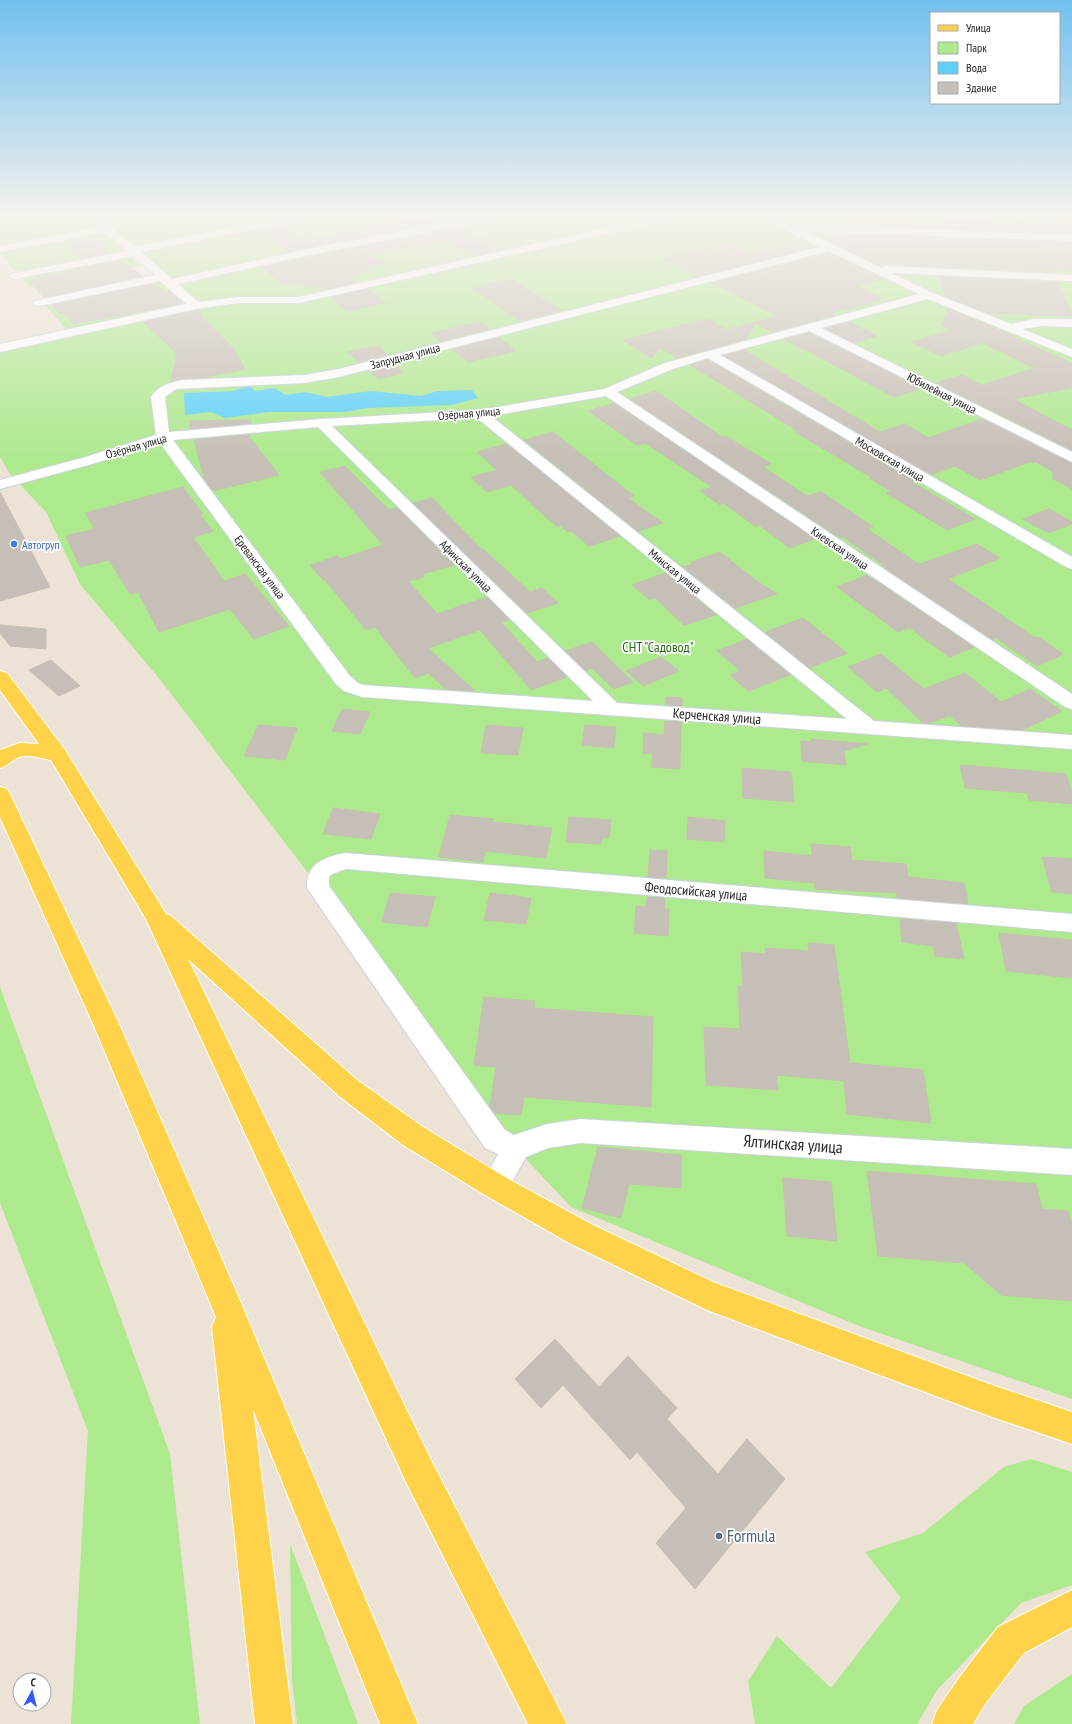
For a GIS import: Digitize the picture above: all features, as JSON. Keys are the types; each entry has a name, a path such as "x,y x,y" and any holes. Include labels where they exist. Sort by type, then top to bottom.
{"main road":[{"path":"0,677 58,755 156,916 420,1472 548,1724"},
{"path":"0,761 6,755 21,749 39,750 58,755"},
{"path":"0,794 107,1026 224,1300 399,1724"},
{"path":"156,916 348,1088 412,1136 495,1186 581,1234 707,1295 992,1401 1072,1428"},
{"path":"224,1300 274,1724"},
{"path":"951,1724 972,1691 1011,1640 1072,1608"}],"street":[{"path":"39,303 69,297"},
{"path":"185,297 195,306"},
{"path":"0,348 195,306 238,300 299,300 310,297"},
{"name":"Запрудная улица","path":"163,437 158,397 161,392 175,386 192,383 304,379 339,373 634,297"},
{"name":"Озёрная улица","path":"1,482 87,461 163,437 321,422 480,414 608,392 628,382 669,366 708,354 812,328 920,297"},
{"path":"935,297 1072,353"},
{"path":"1012,328 1023,324 1038,322 1072,323"},
{"name":"Юбилейная улица","path":"812,328 1072,458"},
{"name":"Московская улица","path":"708,354 1072,564"},
{"name":"Киевская улица","path":"608,392 1072,703"},
{"name":"Минская улица","path":"480,414 870,728"},
{"name":"Афинская улица","path":"321,422 612,709"},
{"name":"Ереванская улица","path":"163,437 343,680 351,687 362,691"},
{"name":"Керченская улица","path":"362,691 1072,742"},
{"name":"Феодосийская улица","path":"516,1148 508,1146 496,1139 318,888 317,882 323,870 329,865 346,861 1072,923"},
{"name":"Ялтинская улица","path":"516,1148 547,1136 581,1131 1072,1162"},
{"path":"495,1186 516,1148"}],"green space":[{"path":"74,297 279,297 208,300 185,303 68,331 44,304"},
{"name":"СНТ \"Садовод\"","path":"326,297 1072,297 1072,1399 859,1326 571,1207 496,1127 351,929 162,682 80,584 46,512 10,474 0,457 0,352 235,302 297,304"},
{"path":"0,987 170,1454 200,1724 71,1724 88,1431 0,1203"},
{"path":"1031,1459 1072,1472 1072,1585 1021,1603 937,1690 917,1724 755,1724 748,1681 777,1636 831,1688 901,1598 865,1552 923,1533 1004,1467"},
{"path":"290,1544 358,1724 297,1724 292,1679"},
{"path":"1072,1674 1072,1724 1014,1724 1024,1706"}],"water":[{"path":"250,386 255,391 274,388 286,395 305,392 327,397 371,391 421,396 437,391 472,390 478,398 452,405 368,408 345,412 269,412 225,418 211,412 185,415 184,393 232,391"}],"building":[{"path":"88,297 177,297 183,303 74,324 65,313 60,314 52,305"},
{"path":"332,297 378,297 385,303 347,311"},
{"path":"486,297 540,297 562,310 520,321"},
{"path":"741,297 881,297 884,299 831,313 835,315 772,332 755,323 746,339 678,358 659,347 652,358 623,340 709,319 726,330 778,316"},
{"path":"949,297 1064,297 1072,312 1072,316 988,313"},
{"path":"948,309 1072,363 1072,388 1013,399 1072,430 1072,450 936,383 962,375 982,385 1035,368 982,343 941,356 912,342 953,330 942,325"},
{"path":"198,310 203,316 201,316 234,349 245,369 203,378 171,381 177,354 143,322"},
{"path":"480,322 489,329 441,341 431,333"},
{"path":"849,322 877,336 854,343 825,328"},
{"path":"809,333 871,363 919,389 894,397 785,339"},
{"path":"499,337 516,351 468,362 452,350"},
{"path":"379,346 387,355 359,362 347,352"},
{"path":"744,350 880,432 905,424 928,438 982,419 1072,463 1072,489 1053,479 1053,472 1036,462 1030,462 980,480 955,466 931,475 724,356"},
{"path":"708,360 915,481 912,482 975,519 947,530 886,493 891,491 869,478 871,477 795,432 798,431 690,365"},
{"path":"396,364 404,373 379,379 369,371"},
{"path":"656,391 722,437 726,436 771,464 763,467 807,496 821,492 873,527 867,529 917,563 920,564 977,544 1000,558 948,579 1035,638 1038,637 1063,654 1037,666 996,638 993,640 885,568 886,567 843,537 841,538 833,533 630,399"},
{"path":"614,403 815,539 790,548 759,525 755,526 723,503 720,505 700,491 712,487 645,443 637,445 588,411"},
{"path":"251,420 251,424 191,429 189,421"},
{"path":"553,432 634,496 628,498 663,523 638,531 524,440"},
{"path":"249,435 248,440 251,439 279,475 213,491 204,478 194,440"},
{"path":"507,444 620,536 589,546 571,531 568,532 561,526 558,527 550,521 511,485 487,492 471,477 497,470 477,452"},
{"path":"345,466 389,510 397,508 454,565 422,574 424,577 408,581 437,614 487,597 509,620 501,622 537,662 548,658 567,677 531,690 480,630 428,648 475,691 446,689 428,673 415,678 375,627 366,630 325,580 323,580 310,565 338,556 340,559 383,545 320,472"},
{"path":"183,487 203,514 200,515 213,531 193,537 224,581 245,574 289,626 254,639 230,609 159,632 138,592 130,594 109,560 80,567 66,536 95,529 85,513"},
{"name":"Автогруп","path":"0,492 50,587 0,601"},
{"path":"432,498 481,549 483,549 530,592 542,588 558,603 527,613 413,503"},
{"path":"1049,509 1072,522 1072,524 1048,533 1023,519"},
{"path":"720,552 755,580 777,594 735,608 683,567 693,564 691,562"},
{"path":"666,573 716,615 684,625 655,598 650,600 632,585"},
{"path":"867,575 974,647 949,657 910,628 898,632 837,587"},
{"path":"803,618 847,653 809,668 765,632"},
{"path":"0,625 46,629 46,649 10,646 0,633"},
{"path":"747,639 790,675 748,691 730,675 740,671 717,651"},
{"path":"592,642 633,682 614,689 592,668 586,671 566,651"},
{"path":"881,654 924,689 965,673 1001,702 1030,689 1062,711 1023,730 962,726 950,716 929,723 923,723 886,688 877,692 848,667"},
{"path":"661,657 679,671 643,686 626,671"},
{"path":"51,660 80,686 59,696 29,670"},
{"path":"666,697 682,698 682,706 666,705"},
{"path":"342,709 370,712 360,734 332,731"},
{"path":"665,721 681,722 680,769 652,767 653,754 643,753 644,733 664,735"},
{"path":"258,725 297,728 285,760 244,756"},
{"path":"486,725 523,728 518,755 481,753"},
{"path":"585,725 616,727 614,748 582,745"},
{"path":"811,739 867,744 844,751 846,765 802,761 801,741 812,742"},
{"path":"960,765 1066,774 1072,793 1072,804 1029,800 1027,793 965,788"},
{"path":"742,768 791,772 794,802 743,798"},
{"path":"333,808 380,814 371,839 323,834"},
{"path":"450,815 493,819 492,822 552,828 546,858 485,851 483,862 439,857"},
{"path":"569,817 611,820 609,838 602,838 601,844 566,842"},
{"path":"688,817 725,821 724,842 687,839"},
{"path":"811,844 850,847 852,860 906,864 908,877 964,883 968,904 897,898 897,893 815,889 815,883 765,878 764,851 812,856"},
{"path":"650,850 667,851 666,878 648,877"},
{"path":"1042,857 1072,859 1072,894 1052,892"},
{"path":"390,893 435,897 427,927 382,922"},
{"path":"490,893 531,898 526,924 484,920"},
{"path":"647,897 665,898 664,909 669,909 668,936 634,933 636,906 646,907"},
{"path":"900,919 956,923 964,959 935,956 933,946 902,942"},
{"path":"999,933 1072,940 1072,978 1006,971"},
{"path":"808,943 834,945 850,1063 923,1070 931,1123 847,1114 844,1081 776,1075 778,1090 706,1085 704,1027 740,1029 738,986 743,987 741,952 766,954 765,948 809,951"},
{"path":"484,997 535,1001 534,1008 653,1017 651,1107 524,1097 521,1115 495,1113 490,1107 496,1067 474,1065"},
{"path":"598,1147 681,1155 681,1188 629,1184 621,1218 582,1208"},
{"path":"867,1171 1036,1184 1042,1209 1068,1211 1072,1224 1072,1301 1001,1295 964,1263 878,1256"},
{"path":"783,1178 831,1182 837,1241 787,1236"},
{"path":"555,1339 599,1387 628,1356 677,1408 667,1419 718,1474 747,1439 785,1479 695,1589 656,1543 686,1508 637,1452 630,1460 563,1385 541,1408 515,1379"}],"place":[{"name":"Автогруп","path":"14,544"},
{"name":"Formula","path":"719,1536"}]}
